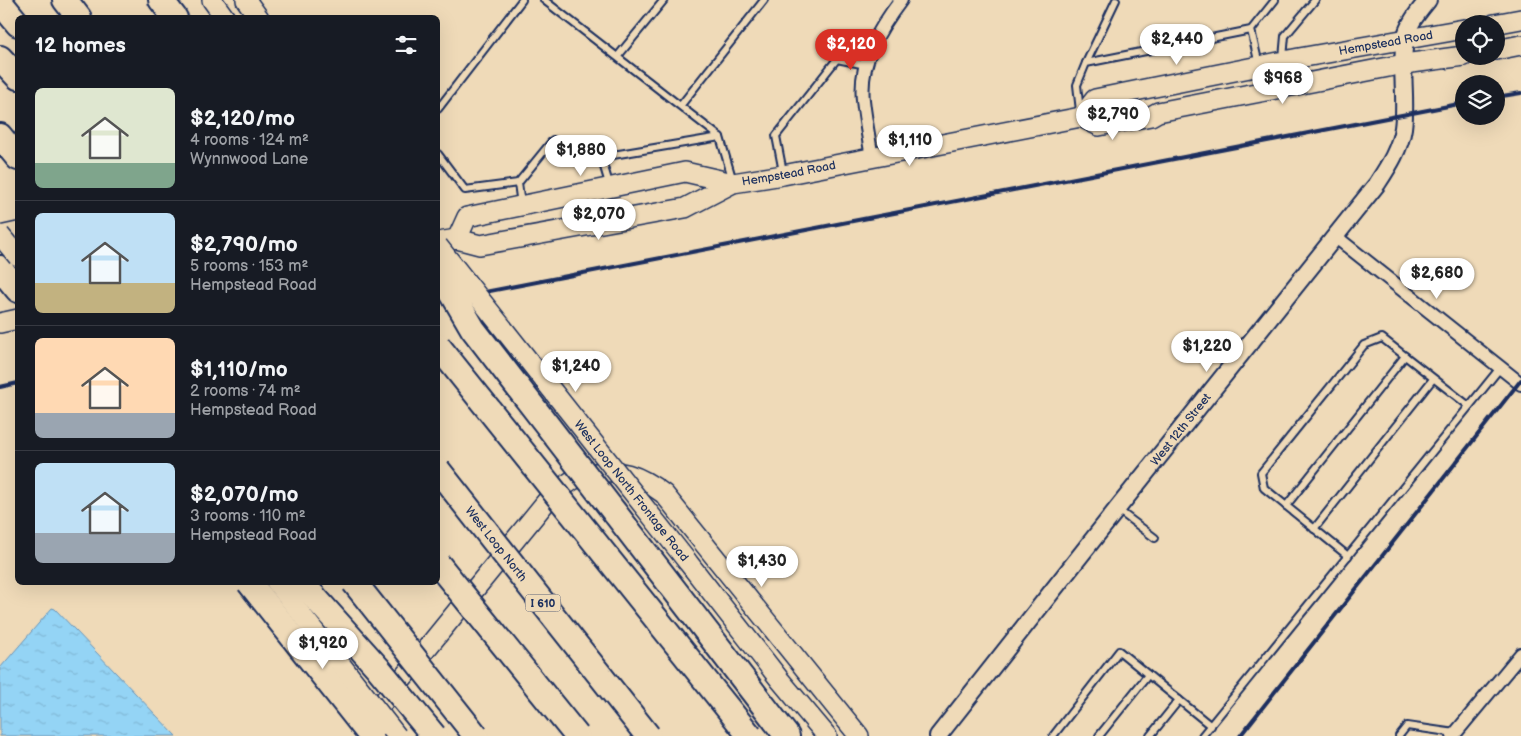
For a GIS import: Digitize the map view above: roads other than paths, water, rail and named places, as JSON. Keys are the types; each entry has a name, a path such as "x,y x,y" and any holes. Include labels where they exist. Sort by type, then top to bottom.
{"highway":[{"path":"65,0 77,15"},
{"path":"161,0 173,15"},
{"path":"0,2 15,20"},
{"path":"0,58 15,74"},
{"path":"0,136 15,154"},
{"path":"0,268 15,286"},
{"path":"440,272 473,329 786,736"},
{"path":"440,348 750,736"},
{"name":"West Loop North","path":"440,473 648,736"},
{"path":"440,566 577,736"},
{"path":"251,585 371,736"},
{"path":"304,585 378,668 434,736"},
{"path":"356,585 476,736"}],"main road":[{"path":"212,0 223,15"},
{"path":"246,0 257,15"},
{"path":"1505,22 1521,19"},
{"name":"Hempstead Road","path":"1081,117 1095,99 1405,38 1455,30"},
{"path":"1505,48 1521,45"},
{"name":"Hempstead Road","path":"440,242 457,238 480,245 685,208 733,183 784,175 1081,117 1099,126 1151,116 1158,112 1404,64 1455,57"},
{"name":"Hempstead Road","path":"457,238 467,217 685,172 733,183"},
{"path":"15,232 0,235 15,253"},
{"name":"West Loop North Frontage Road","path":"440,249 780,680 827,736"},
{"path":"0,322 15,320"},
{"path":"359,736 364,726 550,497 574,479 602,471 618,472 637,477 648,482 664,494 858,736"},
{"path":"278,585 398,736"}],"street":[{"path":"872,158 862,98 866,65 882,25 901,0"},
{"name":"West 12th Street","path":"938,736 1377,184 1399,145 1403,128 1405,38 1417,14 1428,0"},
{"path":"1336,237 1521,384"},
{"path":"1456,735 1521,654"}],"lane":[{"path":"440,105 522,0"},
{"path":"544,0 720,136 733,183"},
{"path":"618,56 664,0"},
{"path":"681,105 764,0"},
{"path":"1081,117 1077,85 1116,0"},
{"path":"1086,63 1250,30 1275,0"},
{"path":"1283,62 1285,36 1315,0"},
{"path":"1250,30 1260,66"},
{"path":"784,175 776,136 837,59 866,65"},
{"path":"440,157 466,190 518,182 553,140 601,157 720,136"},
{"path":"601,157 610,188"},
{"path":"518,182 521,206"},
{"path":"1348,556 1264,488 1261,473 1297,428 1364,345 1382,338 1469,406"},
{"path":"1286,506 1405,356"},
{"path":"1202,736 1500,368"},
{"path":"1314,529 1433,378"},
{"path":"1117,509 1155,538"},
{"path":"1053,736 1119,651 1210,726"},
{"path":"1099,736 1148,674"},
{"path":"1150,736 1179,700"},
{"path":"1399,736 1407,726 1456,735"}],"water":[{"path":"52,608 176,736 0,736 0,668"}],"railway":[{"path":"1505,96 1521,93"},
{"path":"440,301 1455,105"},
{"path":"1240,736 1521,380"},
{"path":"0,387 15,384"}]}
